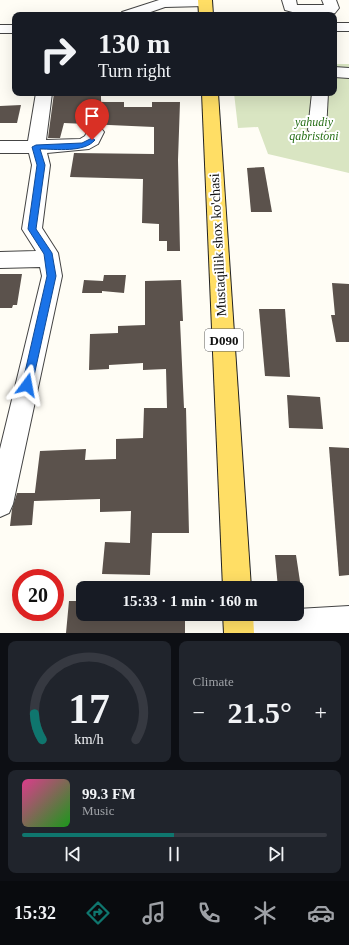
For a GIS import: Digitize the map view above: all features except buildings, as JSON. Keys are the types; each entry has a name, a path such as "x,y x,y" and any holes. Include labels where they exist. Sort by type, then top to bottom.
{"main road":[{"name":"Mustaqillik shox ko'chasi","path":"210,96 237,581"}],"lane":[{"path":"290,0 290,7 296,10 330,10 332,8 330,0"},
{"path":"136,12 164,3 206,6"},
{"path":"337,27 349,27"},
{"path":"0,29 12,29"},
{"path":"337,72 349,73"},
{"path":"0,504 7,447 52,276 48,253 32,229 41,165 36,147 44,96"},
{"path":"317,130 320,96"},
{"path":"0,147 83,145 92,140 95,132"},
{"path":"0,260 49,259"},
{"path":"239,625 349,621"}],"green space":[{"name":"yahudiy qabristoni","path":"337,64 349,64 349,173 268,154 258,127 238,128 234,96 337,96"}],"route":[{"path":"27,385 52,276 48,253 32,229 41,165 36,147 83,145 88,144 92,140"}]}
